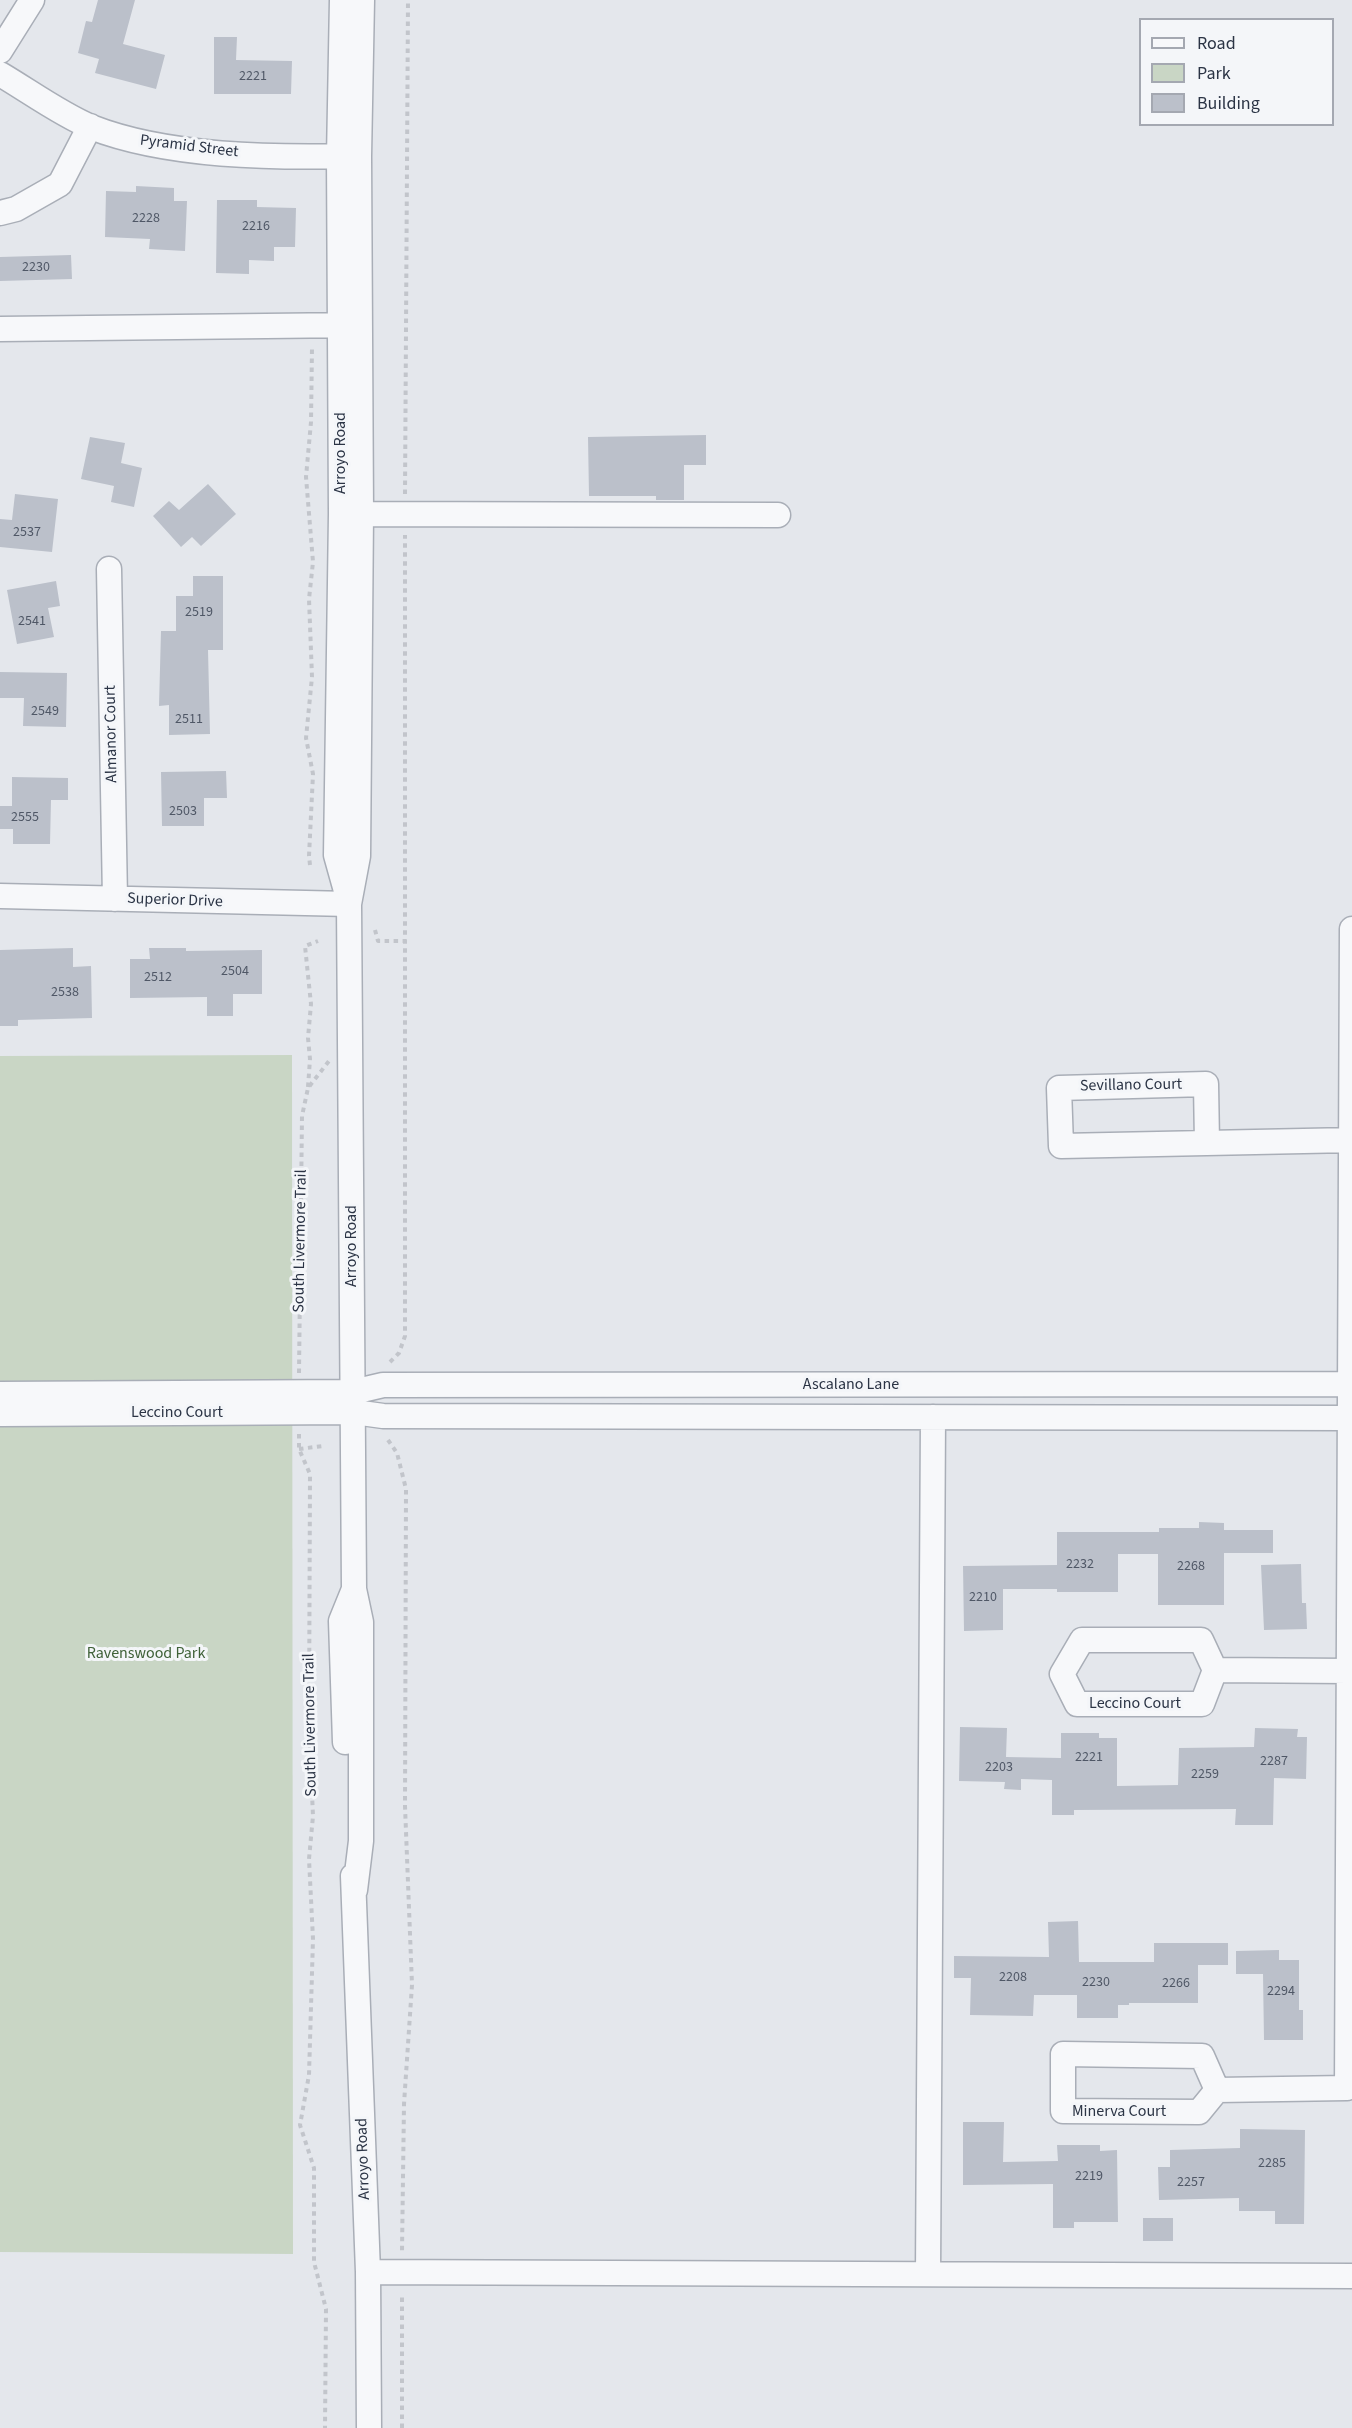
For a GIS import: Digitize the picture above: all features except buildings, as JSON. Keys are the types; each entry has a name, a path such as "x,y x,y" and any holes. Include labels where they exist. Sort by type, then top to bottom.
{"street":[{"path":"0,51 32,0"},
{"name":"Arroyo Road","path":"342,0 349,157 351,514 336,855 350,904 354,1589 361,1622 361,1841 355,1890 368,2272 369,2428"},
{"name":"Arroyo Road","path":"349,157 362,0"},
{"name":"Pyramid Street","path":"0,74 90,126 144,143 293,157 349,157"},
{"path":"0,213 16,210 60,184 90,126"},
{"path":"0,329 350,325"},
{"path":"351,514 778,514"},
{"name":"Almanor Court","path":"109,569 114,899"},
{"name":"Superior Drive","path":"0,896 350,904"},
{"path":"1217,2090 1347,2088 1350,1818 1348,1671 1351,929"},
{"name":"Sevillano Court","path":"1207,1143 1206,1084 1059,1088 1061,1146 1207,1143 1351,1140"},
{"name":"Ascalano Lane","path":"354,1402 383,1385 1349,1384"},
{"name":"Leccino Court","path":"0,1394 354,1402"},
{"name":"Leccino Court","path":"0,1414 299,1402"},
{"name":"Ascalano Lane","path":"354,1402 383,1416 1349,1418"},
{"path":"928,2274 933,1417"},
{"name":"Leccino Court","path":"1083,1640 1200,1640 1215,1670 1202,1704 1077,1704 1062,1674 1083,1640"},
{"path":"1215,1670 1348,1671"},
{"name":"Minerva Court","path":"1063,2054 1202,2056 1217,2090 1199,2112 1063,2111 1063,2054"},
{"path":"368,2272 1352,2276"}],"path":[{"path":"384,1368 399,1353 405,1336 405,514 408,0"},
{"path":"310,865 313,774 306,738 312,677 309,599 313,562 306,477 311,422 312,325"},
{"path":"375,930 378,941 406,942"},
{"path":"308,1088 311,1004 305,946 318,941"},
{"name":"South Livermore Trail","path":"325,2428 326,2309 314,2262 314,2169 300,2125 309,2075 313,1939 309,1859 313,1816 309,1726 310,1474 299,1449 302,1116 308,1088 350,1034"},
{"path":"388,1440 397,1452 406,1489 405,1806 412,1985 404,2104 402,2428"},
{"path":"299,1449 324,1446"}],"green space":[{"name":"Ravenswood Park","path":"292,1055 293,2254 0,2252 0,1056"}]}
